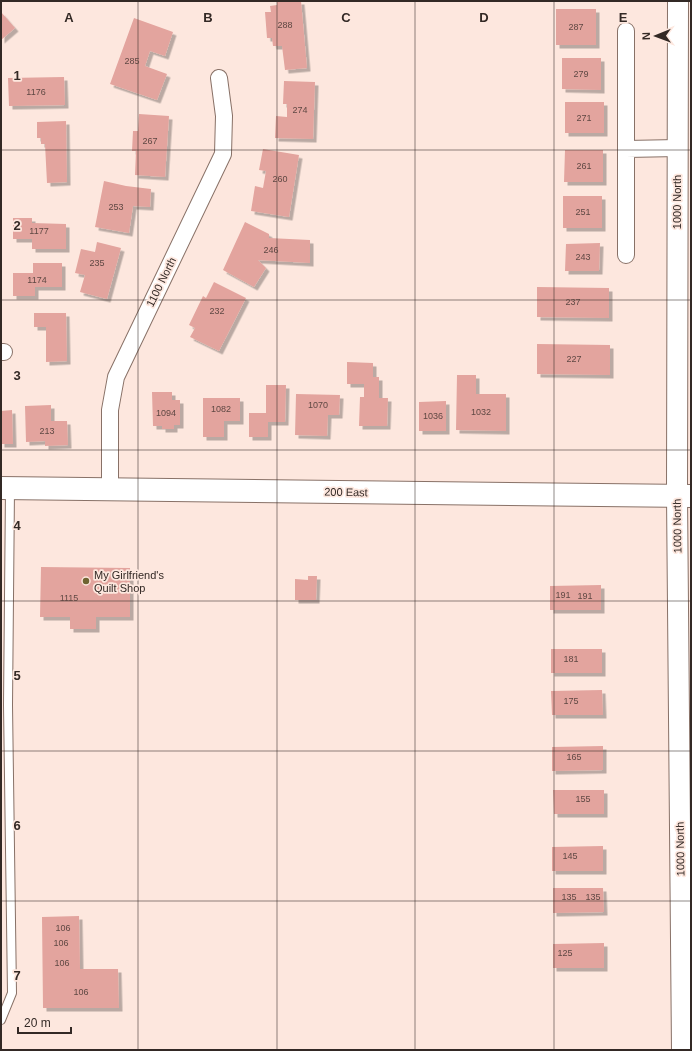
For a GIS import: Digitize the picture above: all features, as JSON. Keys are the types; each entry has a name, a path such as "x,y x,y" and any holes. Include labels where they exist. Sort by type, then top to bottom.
{"main road":[{"name":"200 East","path":"5,488 684,496"}],"street":[{"name":"1000 North","path":"678,1 678,148 684,496 682,1050"},
{"path":"626,31 626,255"},
{"name":"1100 North","path":"110,489 110,410 116,377 223,154 224,116 219,78"},
{"path":"626,149 678,148"}],"lane":[{"path":"1,1020 12,993 5,769 8,705 5,488"}],"building":[{"path":"277,1 301,1 307,68 285,70 282,46 273,46 272,38 267,38 265,12 271,12 270,6 277,5"},
{"path":"556,9 596,9 596,45 556,45"},
{"path":"1,12 15,28 1,40"},
{"path":"134,18 173,32 165,56 150,51 145,66 167,74 157,100 110,84"},
{"path":"562,58 601,58 601,90 562,89"},
{"path":"64,77 65,105 9,106 8,78"},
{"path":"284,81 315,82 313,139 275,138 276,116 287,117 287,104 283,104"},
{"path":"565,102 604,102 604,133 565,133"},
{"path":"139,114 169,116 165,177 135,175 136,151 132,151 133,131 138,131"},
{"path":"66,121 67,182 47,183 45,144 41,144 41,138 37,138 37,122"},
{"path":"263,149 299,155 289,217 251,211 255,186 263,188 266,171 259,170"},
{"path":"565,150 603,150 603,182 564,182"},
{"path":"104,181 126,186 151,189 150,207 133,206 129,233 95,227"},
{"path":"563,196 602,196 602,228 563,228"},
{"path":"13,218 32,218 32,223 66,224 66,249 32,249 32,239 13,239"},
{"path":"245,222 269,234 269,238 310,240 310,263 258,260 266,268 254,287 223,270"},
{"path":"97,242 121,248 107,299 80,292 85,275 75,273 81,249 95,252"},
{"path":"600,243 599,271 565,271 566,244"},
{"path":"33,263 62,263 62,287 35,287 35,296 13,296 13,273 33,273"},
{"path":"214,282 246,298 219,351 190,337 195,328 189,325 203,296 206,298"},
{"path":"537,287 609,288 609,318 537,317"},
{"path":"34,313 66,313 67,361 46,362 46,327 34,327"},
{"path":"537,344 610,345 610,375 537,374"},
{"path":"347,362 373,363 373,377 379,377 379,398 388,398 387,426 359,426 360,397 364,397 364,384 347,384"},
{"path":"457,375 476,375 476,394 506,394 506,431 456,430"},
{"path":"266,385 286,385 285,422 268,422 268,437 249,437 249,413 266,413"},
{"path":"152,392 172,392 172,400 180,400 180,425 174,425 174,429 162,429 162,426 153,426"},
{"path":"296,394 340,395 339,415 328,415 327,436 295,435"},
{"path":"203,398 240,398 240,421 224,421 224,437 203,437"},
{"path":"446,401 446,431 419,431 419,402"},
{"path":"51,405 51,421 67,421 68,445 45,446 45,441 26,442 25,406"},
{"path":"12,410 13,444 1,444 1,411"},
{"path":"41,567 130,568 130,617 96,617 96,629 70,629 70,617 40,617"},
{"path":"308,576 317,576 316,600 295,600 295,579 308,580"},
{"path":"601,585 601,610 550,610 550,586"},
{"path":"551,649 602,649 602,673 551,673"},
{"path":"602,690 603,715 552,715 551,691"},
{"path":"603,746 603,770 552,771 552,747"},
{"path":"553,790 604,790 604,814 554,814"},
{"path":"603,846 603,871 552,871 552,847"},
{"path":"553,888 603,888 604,912 553,913"},
{"path":"79,916 80,969 118,969 119,1008 43,1008 42,917"},
{"path":"604,943 604,968 553,968 553,944"}],"place":[{"name":"My Girlfriend's Quilt Shop","path":"86,581"}]}
